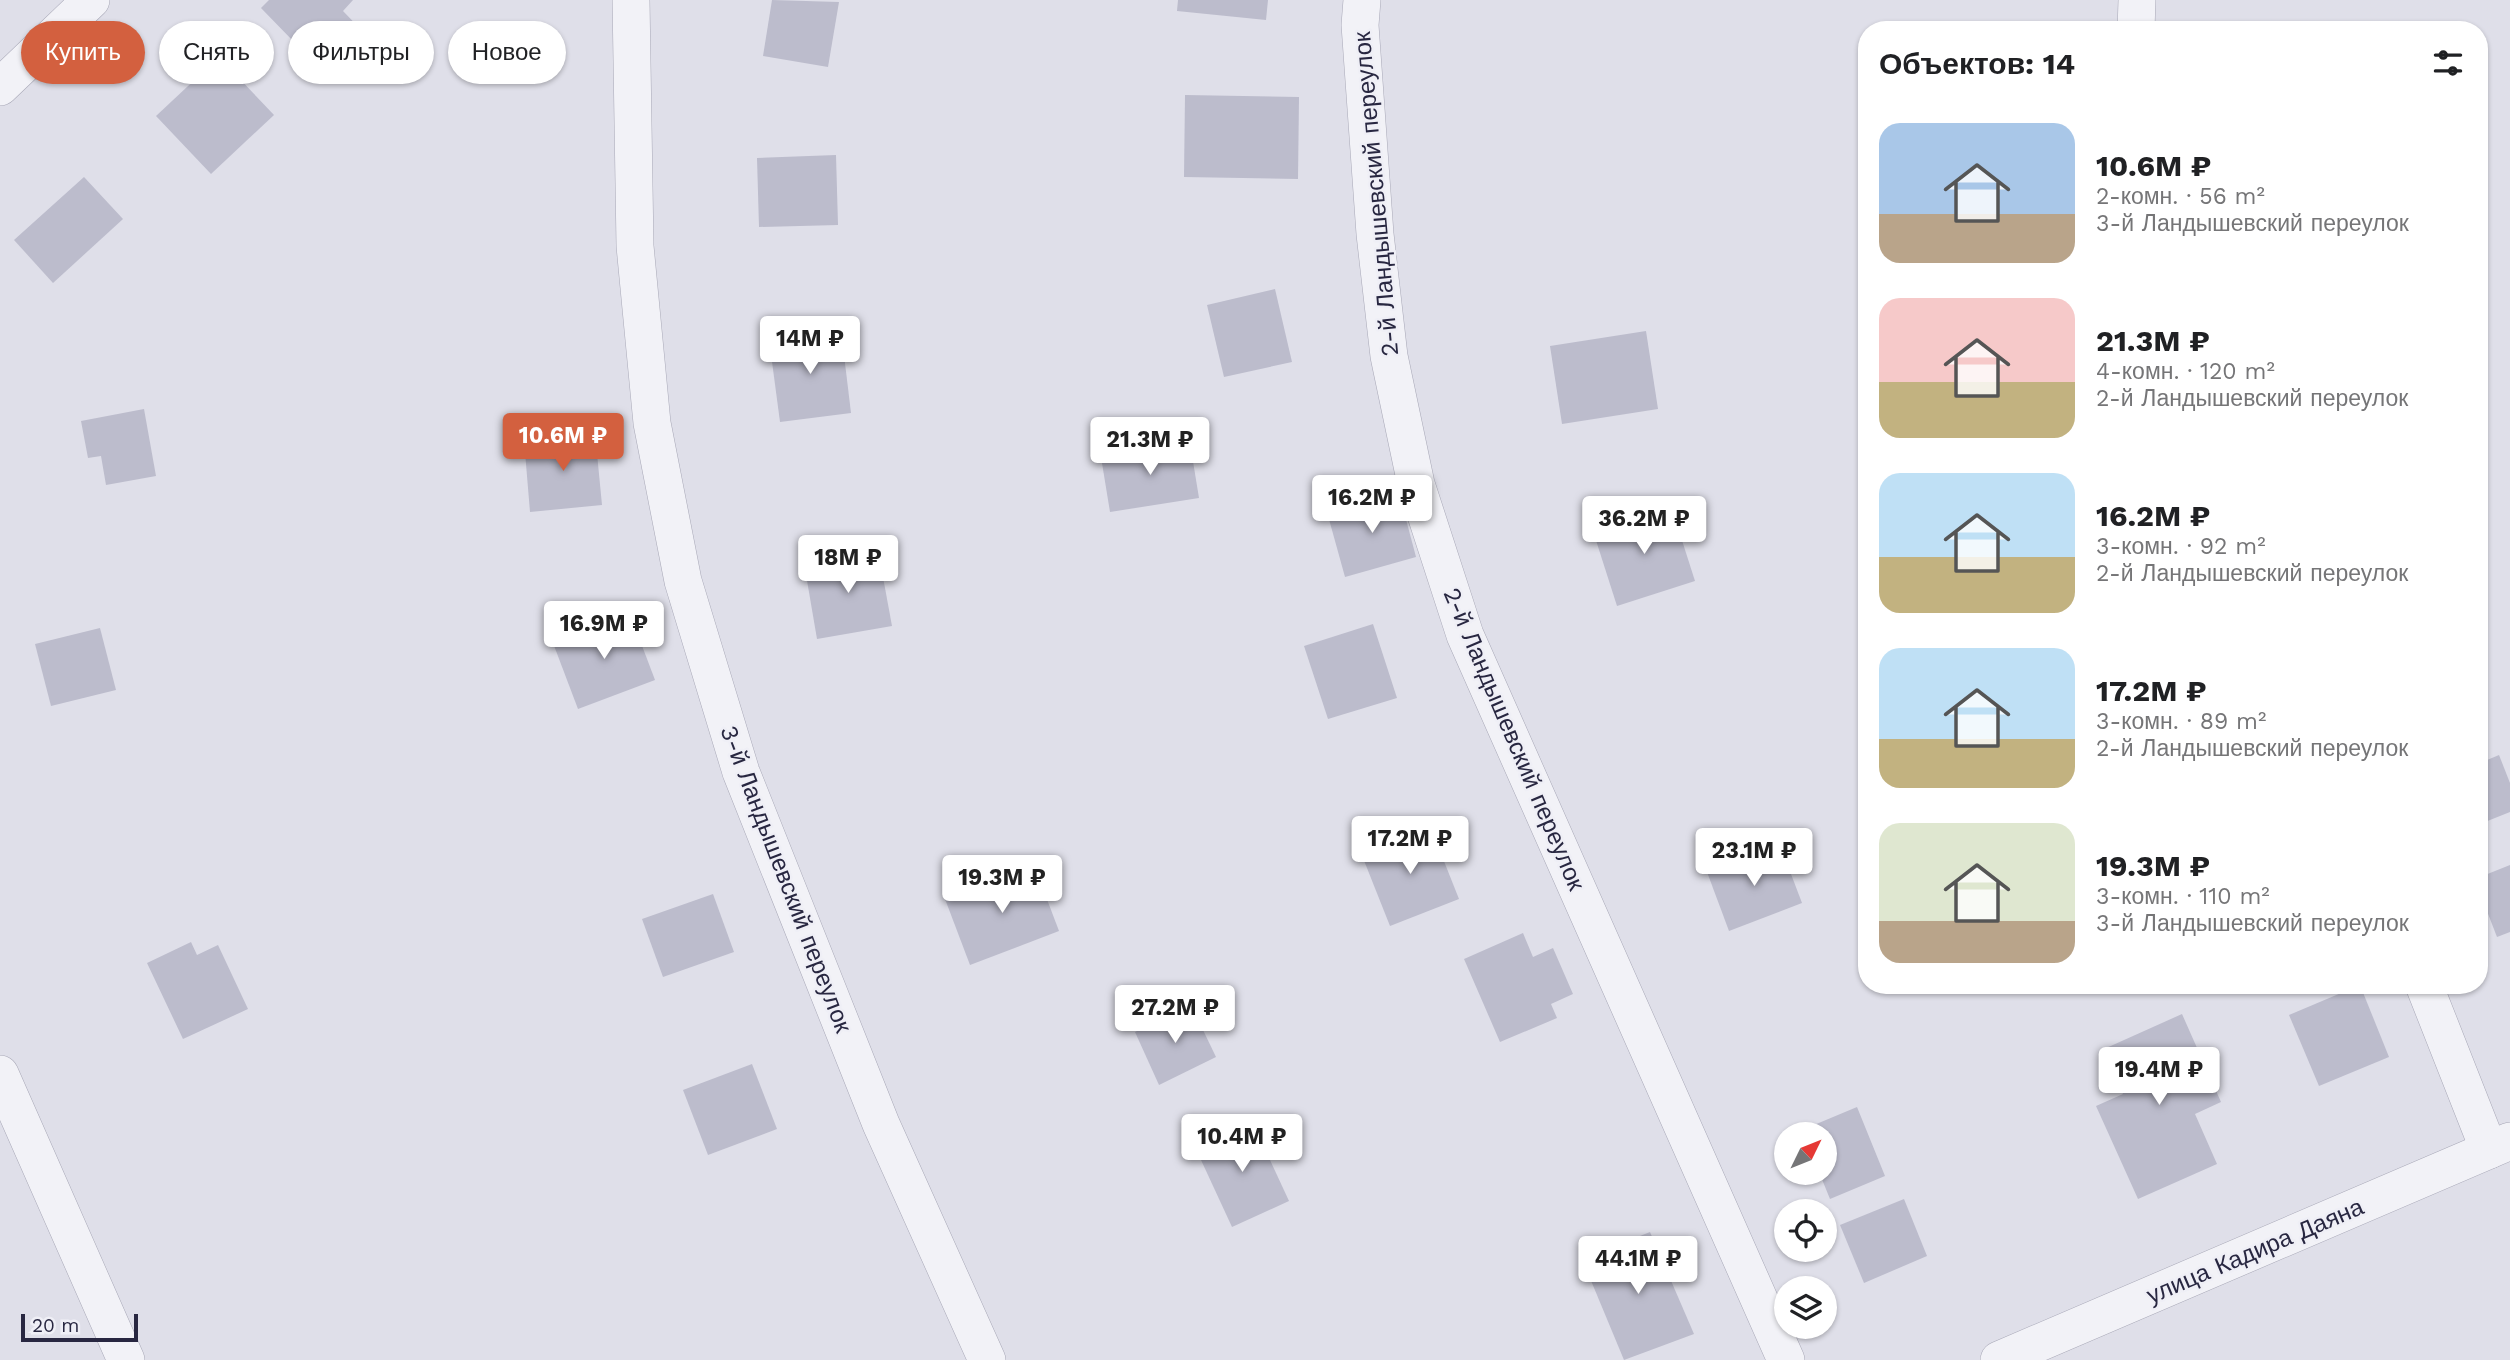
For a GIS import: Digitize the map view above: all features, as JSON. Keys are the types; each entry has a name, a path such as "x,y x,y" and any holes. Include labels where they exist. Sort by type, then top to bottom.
{"street":[{"path":"0,87 91,0"},
{"name":"3-й Ландышевский переулок","path":"631,0 637,260 652,423 683,580 741,772 881,1124 988,1360"},
{"name":"2-й Ландышевский переулок","path":"1362,0 1360,26 1375,234 1390,356 1416,484 1465,635 1786,1360"},
{"path":"2136,21 2137,0"},
{"path":"2428,994 2499,1146"},
{"path":"0,1074 126,1360"},
{"name":"улица Кадира Даяна","path":"1999,1360 2499,1146"}],"building":[{"path":"269,0 353,0 343,11 353,21 288,21 288,36 261,8"},
{"path":"772,0 839,2 828,67 763,56"},
{"path":"1178,0 1268,0 1266,20 1177,11"},
{"path":"190,84 245,84 274,115 211,174 156,116"},
{"path":"1185,95 1299,97 1298,179 1184,177"},
{"path":"836,155 838,225 759,227 757,158"},
{"path":"84,177 123,219 53,283 14,240"},
{"path":"1275,289 1292,362 1224,377 1207,305"},
{"path":"841,330 851,413 780,422 769,339"},
{"path":"1646,331 1658,409 1562,424 1550,346"},
{"path":"144,409 156,476 106,485 101,456 88,458 81,421"},
{"path":"595,433 602,505 530,512 524,440"},
{"path":"1190,443 1199,498 1110,512 1101,457"},
{"path":"1399,493 1416,557 1345,577 1327,512"},
{"path":"1671,506 1695,581 1617,606 1593,531"},
{"path":"878,550 892,626 817,639 804,563"},
{"path":"630,614 655,680 578,709 553,643"},
{"path":"1373,624 1397,698 1328,719 1304,646"},
{"path":"100,628 116,690 51,706 35,644"},
{"path":"2499,755 2510,783 2510,812 2488,821 2488,760"},
{"path":"1430,826 1459,899 1390,926 1361,853"},
{"path":"1780,845 1802,903 1729,931 1707,872"},
{"path":"1034,865 1059,931 970,965 945,899"},
{"path":"2510,865 2510,932 2497,937 2488,914 2488,874"},
{"path":"713,894 734,952 663,977 642,919"},
{"path":"1523,933 1533,957 1553,948 1573,994 1551,1004 1557,1018 1500,1042 1464,959"},
{"path":"191,942 197,955 218,945 248,1009 183,1039 147,963"},
{"path":"2339,994 2364,994 2389,1057 2319,1086 2289,1015"},
{"path":"1191,1005 1216,1057 1159,1085 1135,1032"},
{"path":"2182,1014 2221,1102 2195,1114 2217,1164 2138,1199 2096,1106 2123,1094 2104,1049"},
{"path":"752,1064 777,1129 708,1155 683,1090"},
{"path":"1857,1107 1885,1176 1830,1199 1824,1185 1838,1185 1838,1122 1821,1122"},
{"path":"1252,1121 1289,1201 1232,1227 1195,1147"},
{"path":"1904,1199 1927,1256 1864,1283 1840,1225"},
{"path":"1650,1232 1694,1334 1624,1360 1582,1259"}]}
